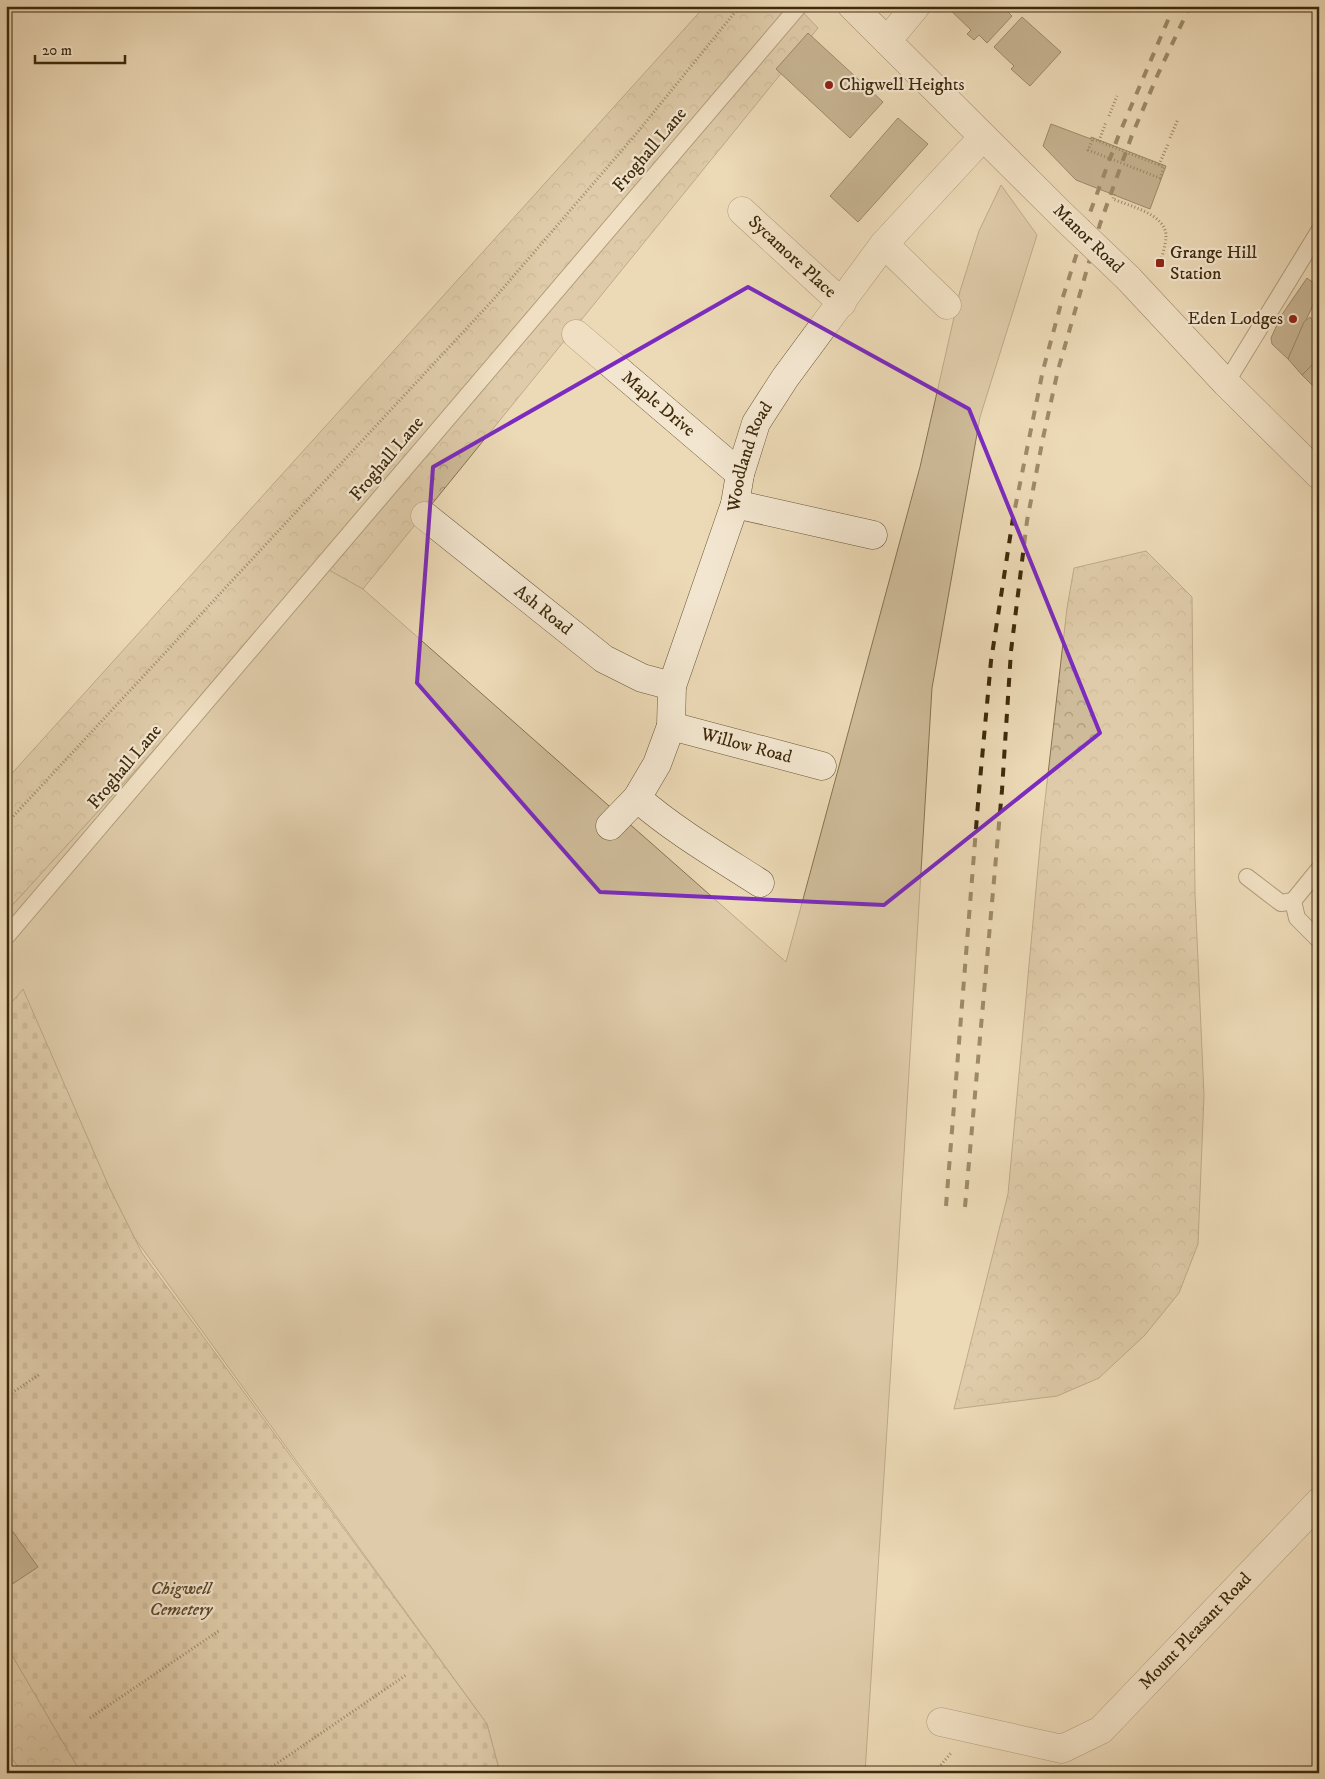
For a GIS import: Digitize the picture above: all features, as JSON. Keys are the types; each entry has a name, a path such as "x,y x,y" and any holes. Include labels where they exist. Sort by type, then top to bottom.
{"street":[{"name":"Manor Road","path":"852,6 1063,216 1138,287 1226,383 1319,475"},
{"path":"887,41 916,6"},
{"name":"Woodland Road","path":"610,826 637,798 657,764 671,726 672,686 735,504 740,474 756,423 785,378 884,244 983,137"},
{"name":"Sycamore Place","path":"742,211 842,303"},
{"path":"884,244 947,305"},
{"name":"Maple Drive","path":"576,334 740,474"},
{"path":"735,504 873,535"},
{"name":"Ash Road","path":"425,516 604,659 642,678 672,686"},
{"name":"Willow Road","path":"671,726 822,766"},
{"path":"637,798 657,816 760,883"},
{"name":"Mount Pleasant Road","path":"941,1722 1063,1761 1101,1730 1319,1502"}],"lane":[{"name":"Froghall Lane","path":"6,936 799,6"},
{"path":"1226,383 1319,231"},
{"path":"1247,877 1282,903 1293,901 1319,869"},
{"path":"1293,901 1297,918 1319,940"}],"path":[{"path":"6,824 492,301 636,134 740,6"},
{"path":"1109,116 1117,96"},
{"path":"1170,138 1178,119"},
{"path":"1099,141 1106,122"},
{"path":"1093,139 1159,165 1164,166 1160,178 1088,150 1093,139"},
{"path":"1159,165 1168,144"},
{"path":"1114,194 1113,199 1156,217 1163,227 1166,236 1155,280 1138,287"},
{"path":"6,1397 40,1374"},
{"path":"90,1718 220,1630"},
{"path":"263,1773 406,1675"}],"highlighted area":[{"path":"748,287 969,409 1100,733 884,905 600,892 417,683 433,467"}],"green space":[{"path":"705,6 797,6 818,28 363,589 322,566 6,912 6,780"},
{"path":"1001,185 1037,235 980,417 932,688 865,1773 500,1773 487,1724 134,1237 109,1187 23,990 6,1009 6,912 322,566 363,589 786,962 920,467 960,291 979,231"},
{"path":"1146,551 1192,597 1195,893 1204,1095 1198,1244 1179,1293 1145,1335 1099,1378 1057,1396 954,1409 1008,1194 1041,835 1067,608 1074,568"},
{"name":"Chigwell Cemetery","path":"23,989 109,1187 142,1253 487,1724 500,1773 81,1773 6,1645 6,1009"},
{"path":"6,1645 81,1773 21,1773 6,1748"}],"building":[{"path":"946,6 1002,6 1012,16 987,43 979,35 974,40 967,34 971,30"},
{"path":"1022,17 1061,52 1030,86 1011,69 1014,66 994,47"},
{"name":"Chigwell Heights","path":"808,33 883,102 850,138 776,69"},
{"path":"898,118 928,144 858,222 830,196"},
{"path":"1051,124 1091,139 1091,137 1166,166 1150,209 1076,180 1043,146"},
{"name":"Eden Lodges","path":"1307,278 1319,287 1319,292 1288,359 1272,344 1271,338 1281,316"},
{"path":"1310,317 1317,326 1319,325 1319,358 1302,375 1288,359 1304,322"},
{"path":"1319,358 1319,392 1302,375"},
{"path":"8,1525 38,1567 8,1587 6,1585 6,1526"}],"railway":[{"path":"946,1206 991,661 1013,518 1043,370 1062,300 1088,218 1118,137 1174,6"},
{"path":"965,1207 1002,790 1011,651 1027,521 1058,370 1100,224 1132,135 1190,6"}],"place":[{"name":"Chigwell Heights","path":"829,85"},
{"name":"Grange Hill Station","path":"1160,263"},
{"name":"Eden Lodges","path":"1293,319"}]}
